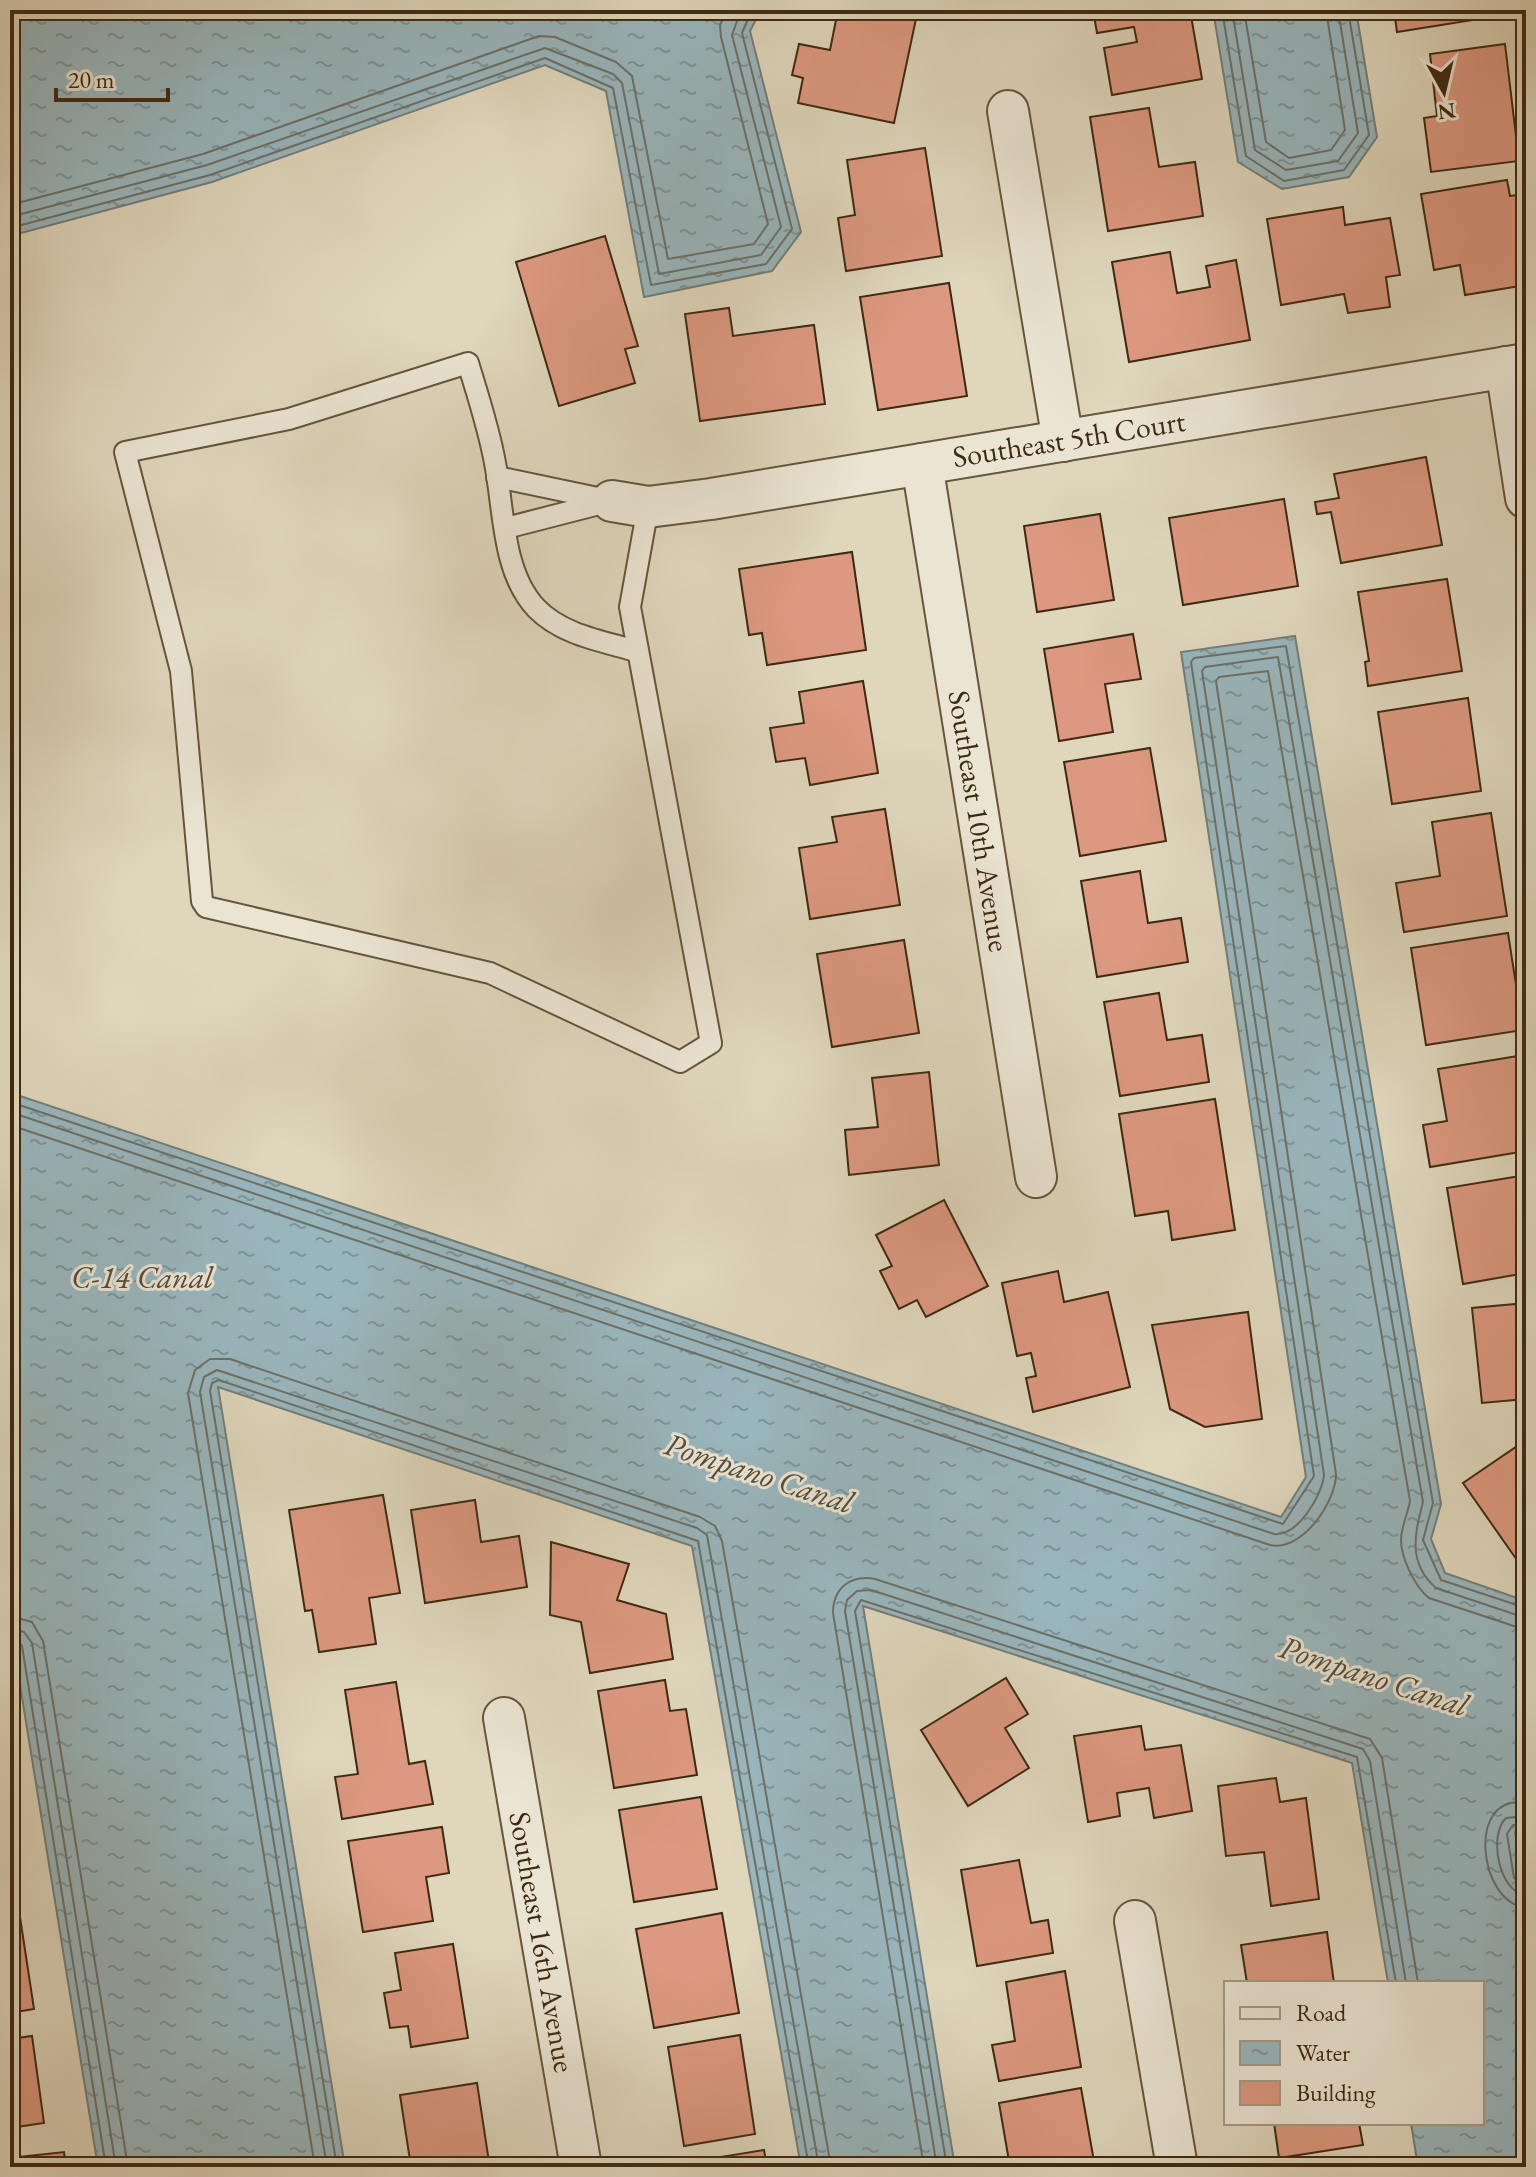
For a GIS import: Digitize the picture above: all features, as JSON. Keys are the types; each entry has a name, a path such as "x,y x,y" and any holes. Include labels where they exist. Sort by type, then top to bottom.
{"street":[{"path":"1008,111 1063,441"},
{"path":"1516,365 1526,498"},
{"name":"Southeast 5th Court","path":"630,504 922,464 1516,365"},
{"name":"Southeast 10th Avenue","path":"922,464 1036,1177"},
{"name":"Southeast 16th Avenue","path":"504,1718 581,2167"},
{"path":"1135,1921 1177,2167"}],"lane":[{"path":"630,504 630,607 636,651 711,1043 680,1062 490,973 206,907 202,901 181,671 125,452 289,419 468,363 486,419 506,528 521,586 537,609 570,632 636,651"},
{"path":"497,477 630,504"},
{"path":"506,528 630,504"}],"water":[{"path":"10,10 761,10 750,31 801,232 772,271 644,297 606,91 545,65 212,182 10,236"},
{"path":"1213,10 1356,10 1377,137 1349,177 1282,189 1238,162"},
{"name":"C-14 Canal","path":"1295,636 1441,1504 1431,1539 1445,1573 1526,1601 1526,1835 1515,1832 1526,1899 1526,2167 1418,2167 1411,2125 1484,2125 1484,1981 1388,1981 1352,1763 863,1606 955,2167 801,2167 692,1546 218,1387 345,2167 98,2167 10,1623 10,1089 11,1093 1281,1517 1306,1477 1181,652"}],"building":[{"path":"838,10 900,10 917,14 894,123 798,103 803,78 792,75 799,44 830,50"},
{"path":"991,10 1056,10 1056,17 991,16"},
{"path":"1093,10 1190,10 1202,79 1112,95 1104,48 1137,42 1134,27 1097,33"},
{"path":"1394,10 1497,10 1498,16 1397,32"},
{"path":"1505,44 1519,161 1431,172 1424,118 1437,116 1430,54"},
{"path":"1149,108 1159,167 1195,162 1203,216 1108,231 1090,117"},
{"path":"925,148 942,256 846,271 838,218 855,215 847,160"},
{"path":"1507,180 1510,196 1526,194 1526,285 1465,295 1460,265 1434,270 1421,194"},
{"path":"1343,207 1345,225 1390,218 1400,275 1386,277 1390,307 1348,313 1344,294 1281,305 1267,219"},
{"path":"605,236 638,346 625,349 635,383 559,406 516,262"},
{"path":"1170,252 1177,293 1210,287 1206,266 1236,260 1250,340 1129,362 1112,262"},
{"path":"949,283 967,396 878,410 860,297"},
{"path":"729,308 733,336 814,325 825,404 700,421 685,314"},
{"path":"1426,457 1442,545 1341,563 1331,512 1317,514 1315,502 1339,498 1334,474"},
{"path":"1284,499 1298,586 1183,605 1169,518"},
{"path":"1100,514 1114,600 1037,612 1024,526"},
{"path":"852,552 866,650 767,665 762,633 749,635 739,569"},
{"path":"1447,579 1462,671 1368,686 1365,662 1369,661 1358,592"},
{"path":"1133,634 1141,679 1105,684 1113,732 1059,741 1044,649"},
{"path":"863,681 878,773 810,785 805,758 776,762 770,728 804,723 799,692"},
{"path":"1468,698 1481,791 1392,804 1378,712"},
{"path":"1150,748 1166,841 1080,856 1064,762"},
{"path":"885,809 900,905 810,919 799,848 837,842 832,817"},
{"path":"1491,813 1507,916 1404,932 1396,883 1440,876 1432,822"},
{"path":"1140,871 1148,923 1181,918 1188,962 1097,977 1081,881"},
{"path":"1508,933 1523,1030 1426,1045 1411,948"},
{"path":"904,940 919,1033 832,1047 817,954"},
{"path":"1159,993 1167,1040 1202,1035 1209,1082 1120,1096 1104,1002"},
{"path":"1524,1055 1526,1151 1430,1167 1423,1125 1447,1121 1438,1069"},
{"path":"929,1072 939,1165 849,1175 845,1130 878,1127 872,1078"},
{"path":"1215,1099 1235,1230 1172,1240 1168,1211 1135,1216 1119,1114"},
{"path":"1526,1175 1526,1273 1463,1284 1447,1188"},
{"path":"944,1200 988,1286 926,1317 917,1300 899,1309 880,1271 892,1266 876,1235"},
{"path":"1058,1271 1064,1302 1108,1292 1130,1387 1033,1412 1026,1378 1036,1376 1031,1353 1017,1356 1002,1283"},
{"path":"1526,1303 1526,1399 1482,1403 1472,1308"},
{"path":"1248,1312 1262,1419 1205,1427 1170,1409 1152,1325"},
{"path":"1526,1440 1526,1559 1519,1563 1463,1483"},
{"path":"383,1495 400,1593 369,1598 376,1644 319,1652 312,1610 305,1611 289,1510"},
{"path":"475,1500 481,1542 519,1536 527,1587 425,1603 411,1510"},
{"path":"551,1542 629,1564 617,1600 666,1614 673,1659 590,1673 581,1622 550,1615"},
{"path":"1006,1678 1028,1714 1005,1728 1029,1768 968,1806 921,1730"},
{"path":"665,1680 670,1711 686,1709 697,1775 614,1788 598,1691"},
{"path":"396,1682 409,1764 425,1761 433,1804 342,1819 335,1777 358,1774 345,1690"},
{"path":"1141,1726 1145,1750 1181,1745 1192,1811 1154,1818 1149,1788 1117,1793 1120,1816 1088,1822 1074,1736"},
{"path":"1276,1778 1280,1802 1306,1798 1319,1899 1271,1906 1264,1852 1226,1856 1218,1786"},
{"path":"701,1797 717,1889 634,1902 619,1810"},
{"path":"442,1827 449,1873 426,1877 433,1921 363,1932 348,1841"},
{"path":"1019,1860 1031,1923 1048,1920 1053,1953 977,1966 961,1870"},
{"path":"722,1913 739,2013 654,2028 636,1929"},
{"path":"20,1917 34,2009 10,2013 10,1919"},
{"path":"1327,1932 1334,1981 1247,1981 1241,1945"},
{"path":"453,1944 468,2038 411,2047 408,2026 390,2028 384,1993 401,1990 395,1953"},
{"path":"1065,1971 1081,2067 999,2081 992,2045 1015,2041 1006,1982"},
{"path":"740,2035 755,2134 684,2146 668,2047"},
{"path":"32,2036 44,2123 10,2128 10,2039"},
{"path":"477,2083 489,2162 455,2167 411,2167 400,2095"},
{"path":"1081,2088 1095,2167 1010,2167 999,2103"},
{"path":"1274,2125 1359,2125 1363,2145 1279,2158"},
{"path":"764,2150 767,2167 677,2167 677,2164"},
{"path":"64,2152 66,2167 10,2167 10,2158"}],"water label":[{"name":"Pompano Canal","path":"759,1473"},
{"name":"Pompano Canal","path":"1374,1676"}]}
